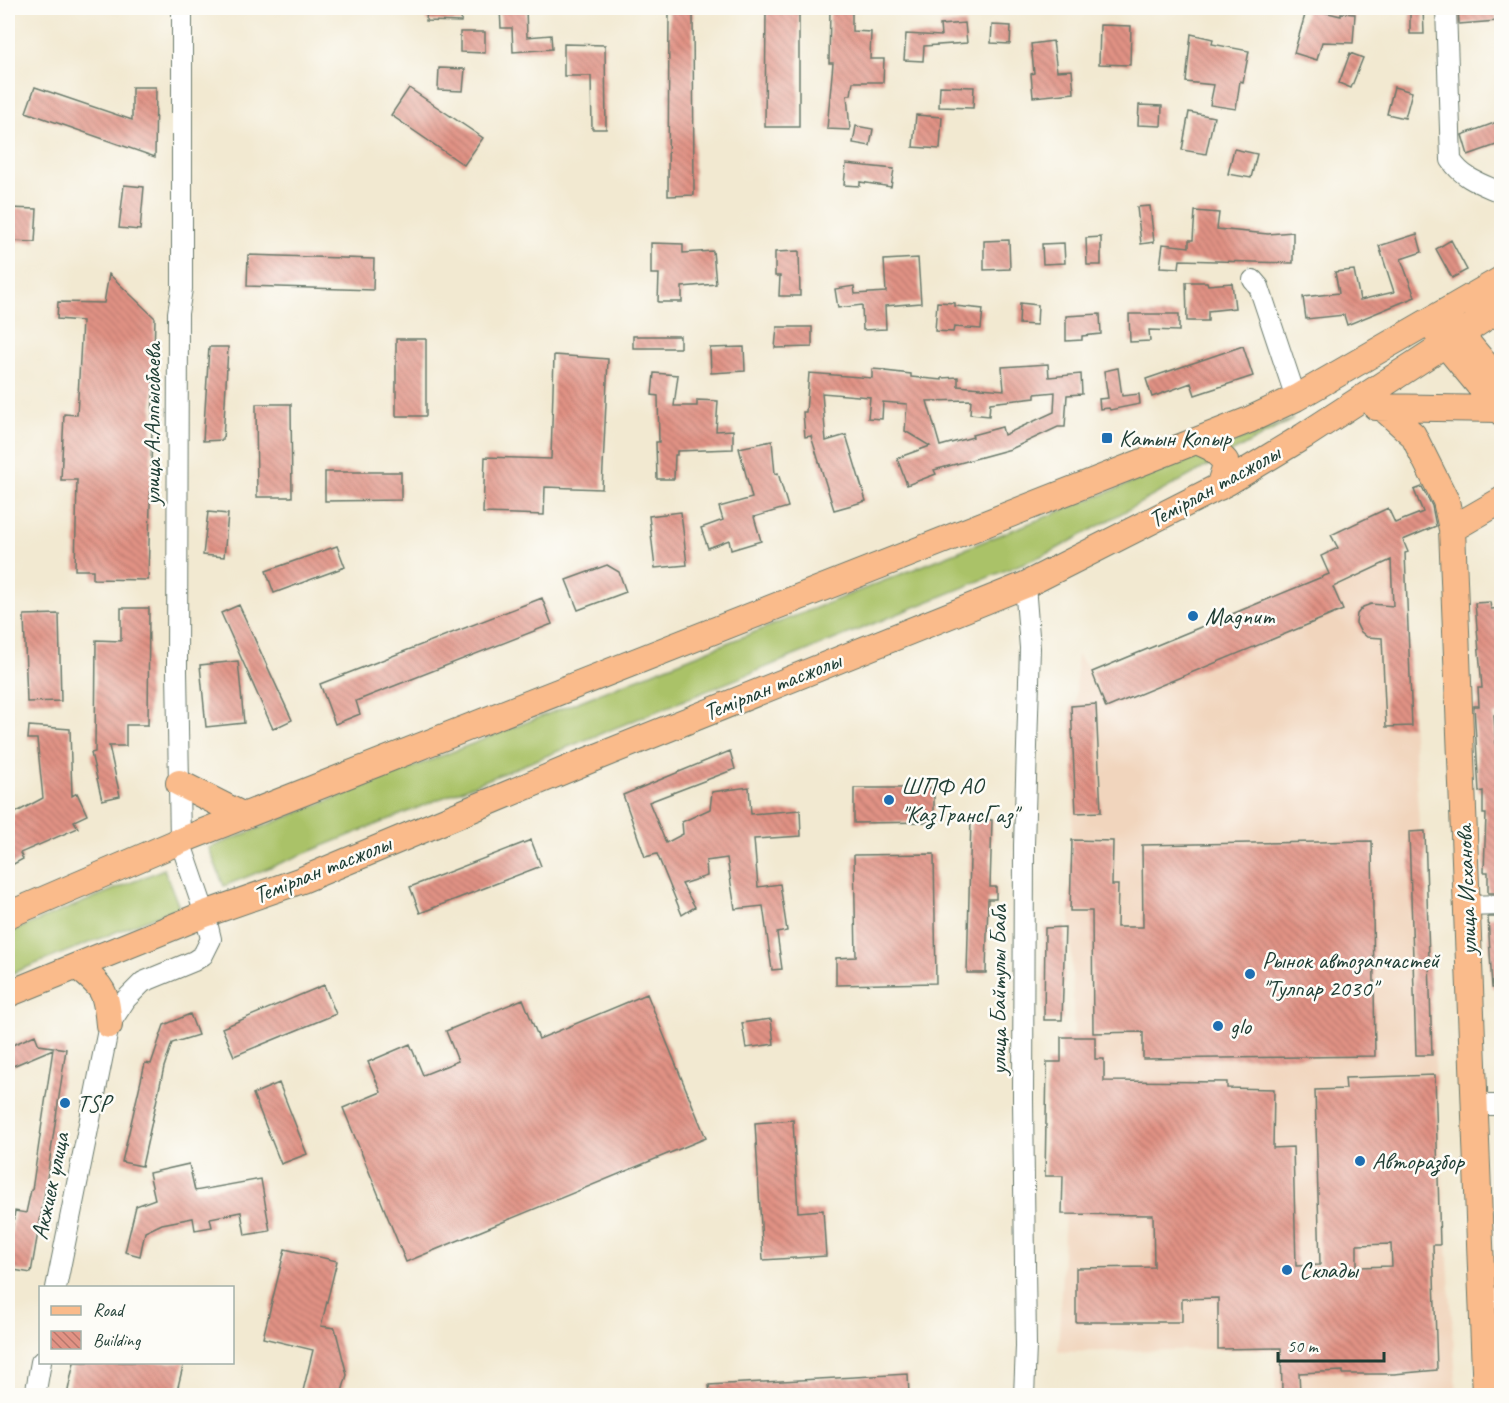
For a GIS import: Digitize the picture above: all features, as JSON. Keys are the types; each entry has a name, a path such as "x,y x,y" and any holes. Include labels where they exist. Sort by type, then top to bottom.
{"main road":[{"name":"Темірлан тасжолы","path":"8,915 180,841 1249,420 1296,398 1502,279"},
{"name":"Темірлан тасжолы","path":"8,994 205,914 302,880 597,756 1024,585 1219,487 1502,307"},
{"path":"1438,317 1500,402"},
{"path":"1352,404 1382,407 1500,402"},
{"name":"улица Исханова","path":"1382,407 1413,435 1446,501 1452,529 1474,1106 1492,1298 1486,1395"},
{"path":"1197,441 1212,448 1225,461 1219,487"},
{"path":"1452,529 1502,500"},
{"path":"179,783 244,816"},
{"path":"78,967 102,989 107,1000 109,1025"}],"street":[{"name":"улица А.Алпысбаева","path":"109,1025 126,999 142,982 194,961 203,955 210,939 205,914 180,841 177,671 178,313 182,289 182,8"},
{"path":"1446,8 1451,160 1457,170 1470,179 1502,193"},
{"path":"1253,280 1259,287 1296,398"},
{"name":"улица Байтулы Баба","path":"1024,585 1030,648 1024,856 1023,1099 1026,1346 1024,1395"},
{"path":"1466,906 1502,905"},
{"name":"Акжиек улица","path":"56,1286 109,1025"},
{"path":"1474,1106 1502,1105"},
{"path":"35,1395 41,1364"}],"shaded area":[{"name":"Рынок автозапчастей \"Тулпар 2030\"","path":"1399,522 1457,1395 1276,1395 1275,1348 1058,1352 1074,1037 1070,911 1077,655 1092,672 1328,574"}],"green space":[{"path":"1293,419 1051,552 224,886 209,848"},
{"path":"164,869 179,907 8,975 8,933"}],"building":[{"path":"427,8 462,8 461,22 426,21"},
{"path":"500,8 526,8 527,37 551,35 552,49 513,52 512,28 501,28"},
{"path":"669,8 693,8 694,195 668,196"},
{"path":"766,8 799,8 799,127 765,127"},
{"path":"830,8 852,8 852,31 871,32 870,59 884,59 883,82 853,82 851,95 847,95 850,130 827,129 833,63 829,63"},
{"path":"1307,8 1341,16 1341,13 1355,14 1353,43 1322,42 1317,60 1294,53"},
{"path":"1410,8 1423,8 1424,34 1410,34"},
{"path":"1458,8 1495,8 1497,21 1459,24"},
{"path":"965,23 967,43 924,46 923,61 904,60 906,34 941,36 940,25"},
{"path":"992,25 1011,26 1010,44 991,43"},
{"path":"1100,25 1131,26 1130,65 1099,64"},
{"path":"460,32 485,32 485,53 460,52"},
{"path":"1191,34 1213,39 1212,44 1249,51 1243,82 1240,81 1236,109 1210,105 1214,85 1186,82"},
{"path":"1053,41 1057,71 1072,70 1074,93 1033,97 1031,74 1034,73 1031,44"},
{"path":"564,44 605,45 606,129 592,129 591,76 564,76"},
{"path":"1350,53 1363,58 1351,88 1339,83"},
{"path":"439,68 465,69 463,91 438,90"},
{"path":"940,86 974,87 973,108 939,107"},
{"path":"35,87 132,120 132,87 156,87 155,157 26,112"},
{"path":"1394,87 1412,92 1405,118 1387,114"},
{"path":"409,88 483,138 464,165 391,115"},
{"path":"1139,105 1162,106 1161,126 1138,125"},
{"path":"1189,112 1214,117 1206,154 1182,150"},
{"path":"916,115 942,117 940,149 913,147"},
{"path":"1502,120 1502,143 1468,155 1462,135"},
{"path":"856,126 873,129 870,146 853,143"},
{"path":"1234,149 1257,154 1251,178 1228,174"},
{"path":"846,164 894,169 891,187 860,182 860,186 844,185"},
{"path":"124,185 144,187 140,230 119,228"},
{"path":"1150,206 1154,242 1141,244 1137,207"},
{"path":"8,208 37,209 35,242 8,241"},
{"path":"1195,211 1219,213 1217,229 1268,234 1293,232 1293,263 1180,260 1179,268 1160,267 1163,244 1189,247 1189,240 1193,240"},
{"path":"1417,234 1422,252 1401,259 1415,297 1347,325 1344,315 1306,319 1303,297 1339,293 1335,272 1354,270 1360,300 1394,292 1379,246"},
{"path":"1101,237 1101,265 1087,265 1086,238"},
{"path":"1009,240 1010,269 984,270 984,241"},
{"path":"1451,240 1467,270 1452,278 1436,249"},
{"path":"651,243 683,244 683,253 713,251 716,284 682,287 682,302 658,302 659,274 651,274"},
{"path":"1064,243 1065,263 1043,264 1042,244"},
{"path":"799,251 800,296 779,296 780,276 775,276 775,252"},
{"path":"248,255 374,259 373,290 247,286"},
{"path":"918,258 921,303 885,306 886,329 863,330 862,305 838,308 835,289 854,286 855,294 886,292 884,260"},
{"path":"109,274 155,318 148,580 93,579 93,570 75,570 77,480 61,480 64,414 77,415 82,321 57,319 58,302 104,303"},
{"path":"1186,282 1207,282 1208,285 1232,283 1235,308 1208,311 1208,321 1187,321"},
{"path":"937,302 983,309 981,329 954,327 953,332 935,331"},
{"path":"1020,303 1038,305 1037,325 1019,324"},
{"path":"1100,314 1101,334 1082,336 1082,340 1066,341 1066,316"},
{"path":"1129,314 1179,314 1179,331 1149,330 1150,341 1130,342"},
{"path":"777,327 812,327 812,347 775,348"},
{"path":"633,336 680,336 680,348 633,348"},
{"path":"396,339 426,339 426,416 396,416"},
{"path":"1243,346 1253,376 1195,395 1191,383 1152,397 1146,379"},
{"path":"209,347 228,347 223,440 203,441"},
{"path":"744,347 745,371 711,373 710,348"},
{"path":"554,355 608,359 602,489 545,487 544,515 483,513 485,457 551,459"},
{"path":"1048,364 1049,377 1081,374 1082,394 1067,395 1065,427 1058,427 1011,449 934,470 936,474 907,485 897,458 930,446 905,431 907,404 883,402 882,419 868,418 870,397 822,393 826,441 846,435 866,501 834,510 811,436 805,437 803,412 806,412 809,373 872,378 872,369 885,370 911,374 911,377 942,380 942,378 958,377 958,386 1004,390 1002,367","holes":["1055,392 1054,412 1004,435 1002,427 940,446 927,401 971,400 970,414 989,416 990,403 1035,398 1035,394"]},
{"path":"1118,368 1122,396 1139,394 1140,404 1110,410 1109,408 1100,409 1099,399 1108,398 1104,371"},
{"path":"654,373 678,375 674,406 697,406 697,400 718,401 716,431 733,430 733,449 677,451 674,479 657,479 658,396 652,395"},
{"path":"256,404 291,404 292,497 257,497"},
{"path":"772,441 775,474 778,473 788,507 754,517 761,541 731,550 729,540 708,548 701,528 723,520 719,507 752,498 739,448"},
{"path":"325,472 401,472 401,500 325,501"},
{"path":"1422,487 1432,506 1436,526 1403,540 1408,552 1405,553 1412,726 1386,727 1382,638 1367,637 1356,623 1357,614 1363,607 1371,604 1393,606 1391,560 1333,587 1343,610 1106,708 1092,672 1329,574 1321,556 1338,548 1331,535 1388,508 1395,523 1423,512 1414,490"},
{"path":"208,512 228,514 224,557 203,555"},
{"path":"681,512 687,565 655,568 649,516"},
{"path":"337,546 345,567 274,593 266,571"},
{"path":"607,565 619,572 626,592 578,610 566,580"},
{"path":"542,598 552,624 356,701 360,714 335,724 320,684"},
{"path":"1490,602 1491,609 1502,608 1502,714 1494,715 1497,758 1502,758 1500,824 1502,824 1502,893 1488,893 1488,872 1484,872 1486,814 1483,814 1483,791 1479,792 1474,706 1479,706 1478,688 1482,688 1475,603"},
{"path":"239,605 292,720 273,729 221,613"},
{"path":"121,608 149,608 148,725 126,725 126,746 109,746 120,796 102,800 91,753 95,752 96,640 121,641"},
{"path":"59,614 61,701 27,702 24,615"},
{"path":"238,661 244,723 206,727 200,665"},
{"path":"1096,704 1101,812 1076,813 1071,706"},
{"path":"29,726 70,729 72,796 77,793 87,815 74,821 78,828 20,853 23,859 8,867 8,823 14,820 11,815 43,798 37,739 28,739"},
{"path":"730,751 735,769 649,802 666,843 683,834 682,822 710,809 712,792 749,787 751,814 800,810 801,836 754,839 758,887 780,884 787,931 777,933 782,969 772,970 763,906 735,909 727,858 706,861 707,876 682,884 695,907 682,915 657,854 645,857 623,795"},
{"path":"854,788 934,788 934,822 854,823"},
{"path":"971,819 992,820 990,887 996,887 996,899 988,899 986,973 967,973"},
{"path":"1425,831 1432,1055 1416,1055 1409,832"},
{"path":"531,840 541,866 420,913 410,887"},
{"path":"1072,840 1113,841 1112,885 1118,885 1117,927 1143,927 1142,845 1372,841 1375,1056 1143,1059 1143,1032 1093,1033 1092,911 1070,911"},
{"path":"934,854 936,983 836,985 836,958 856,957 854,855"},
{"path":"1488,917 1502,917 1502,988 1492,988"},
{"path":"1065,927 1062,1020 1044,1020 1045,928"},
{"path":"324,985 336,1014 234,1056 222,1028"},
{"path":"647,994 706,1138 406,1262 343,1108 381,1092 368,1062 410,1044 423,1075 458,1061 446,1031 523,999 539,1039"},
{"path":"190,1014 198,1035 172,1043 164,1067 142,1166 122,1162 145,1063 151,1064 164,1025"},
{"path":"771,1019 774,1044 746,1048 742,1023"},
{"path":"35,1035 39,1045 66,1049 31,1273 8,1269 8,1253 15,1211 26,1213 32,1190 53,1049 8,1068 8,1047"},
{"path":"1061,1037 1095,1037 1095,1059 1104,1059 1104,1081 1227,1082 1227,1088 1274,1089 1273,1148 1293,1147 1296,1266 1320,1265 1315,1090 1346,1089 1345,1078 1435,1075 1440,1245 1433,1245 1437,1370 1394,1374 1343,1374 1343,1371 1299,1373 1300,1392 1282,1392 1281,1348 1218,1349 1218,1298 1182,1299 1182,1322 1076,1322 1076,1268 1154,1267 1153,1215 1062,1214 1063,1176 1045,1176 1047,1062 1061,1062","holes":["1391,1244 1392,1266 1357,1267 1357,1245"]},
{"path":"279,1083 307,1154 281,1164 253,1094"},
{"path":"793,1120 798,1212 823,1210 826,1256 763,1260 755,1123"},
{"path":"189,1164 195,1191 261,1179 270,1231 245,1235 241,1212 210,1218 212,1227 195,1230 193,1218 162,1224 145,1232 140,1256 125,1252 136,1206 155,1199 149,1173"},
{"path":"285,1249 337,1261 321,1326 335,1328 347,1375 341,1395 302,1395 313,1350 263,1338"},
{"path":"74,1364 184,1364 176,1395 67,1395"},
{"path":"908,1374 909,1395 710,1395 709,1385"}],"place":[{"name":"Катын Копыр","path":"1107,438"},
{"name":"Magnum","path":"1193,616"},
{"name":"ШПФ АО \"КазТрансГаз\"","path":"889,800"},
{"name":"Рынок автозапчастей \"Тулпар 2030\"","path":"1250,974"},
{"name":"glo","path":"1218,1026"},
{"name":"TSP","path":"65,1103"},
{"name":"Авторазбор","path":"1360,1161"},
{"name":"Склады","path":"1287,1270"}]}
